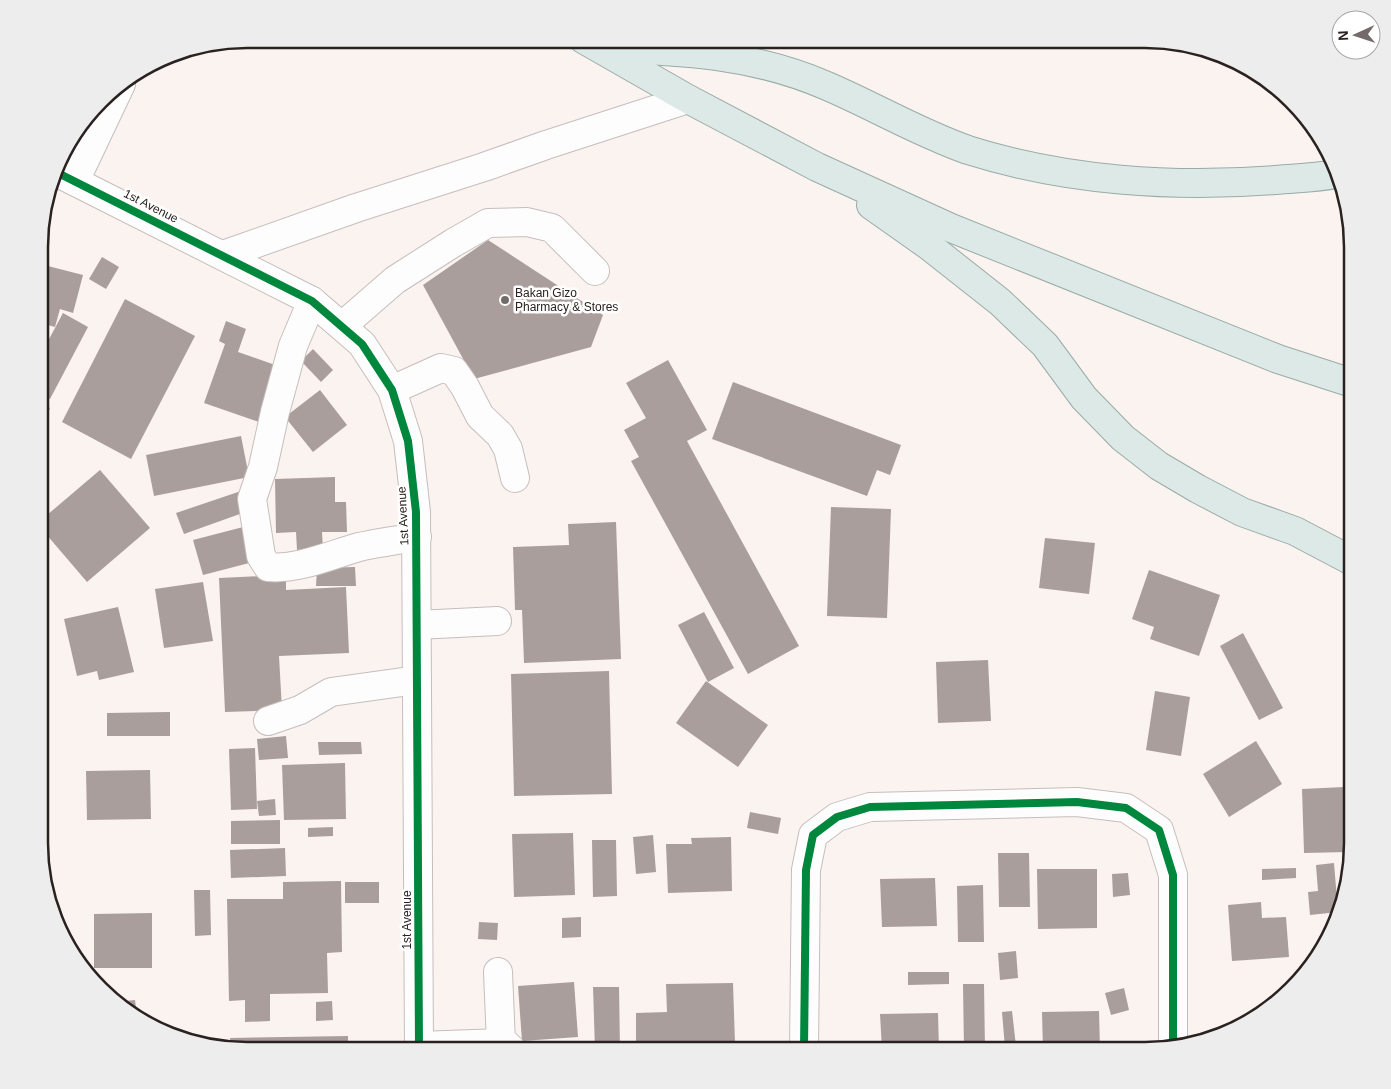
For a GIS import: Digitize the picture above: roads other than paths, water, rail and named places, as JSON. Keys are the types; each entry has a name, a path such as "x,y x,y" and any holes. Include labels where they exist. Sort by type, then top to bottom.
{"main road":[{"path":"598,48 688,99 817,167 951,228 1278,358 1344,381"},
{"path":"643,48 731,57 780,69 826,85 902,122 968,149 1035,167 1100,177 1179,183 1255,181 1330,175"},
{"path":"817,167 929,246 1000,302 1044,345 1084,398 1123,438 1159,466 1233,507 1296,531 1344,557"}],"street":[{"path":"223,255 356,208 688,99"},
{"path":"66,177 111,101"},
{"name":"1st Avenue","path":"66,177 312,301 362,344 392,390 408,441 416,512 419,1042"},
{"path":"342,326 396,280 488,223 527,222 552,228 596,271"},
{"path":"312,301 293,346 271,428 263,467 252,499 261,556 268,568 279,568 330,557 359,547 416,537"},
{"path":"392,390 441,368 454,371 480,416 500,435 508,448 515,478"},
{"path":"417,625 497,621"},
{"path":"268,722 300,710 331,692 417,680"},
{"path":"804,1042 806,870 814,835 837,817 870,807 1077,802 1126,808 1159,830 1173,875 1173,1040"},
{"path":"498,972 506,1042"}],"place":[{"name":"Bakan Gizo Pharmacy & Stores","path":"505,300"}]}
